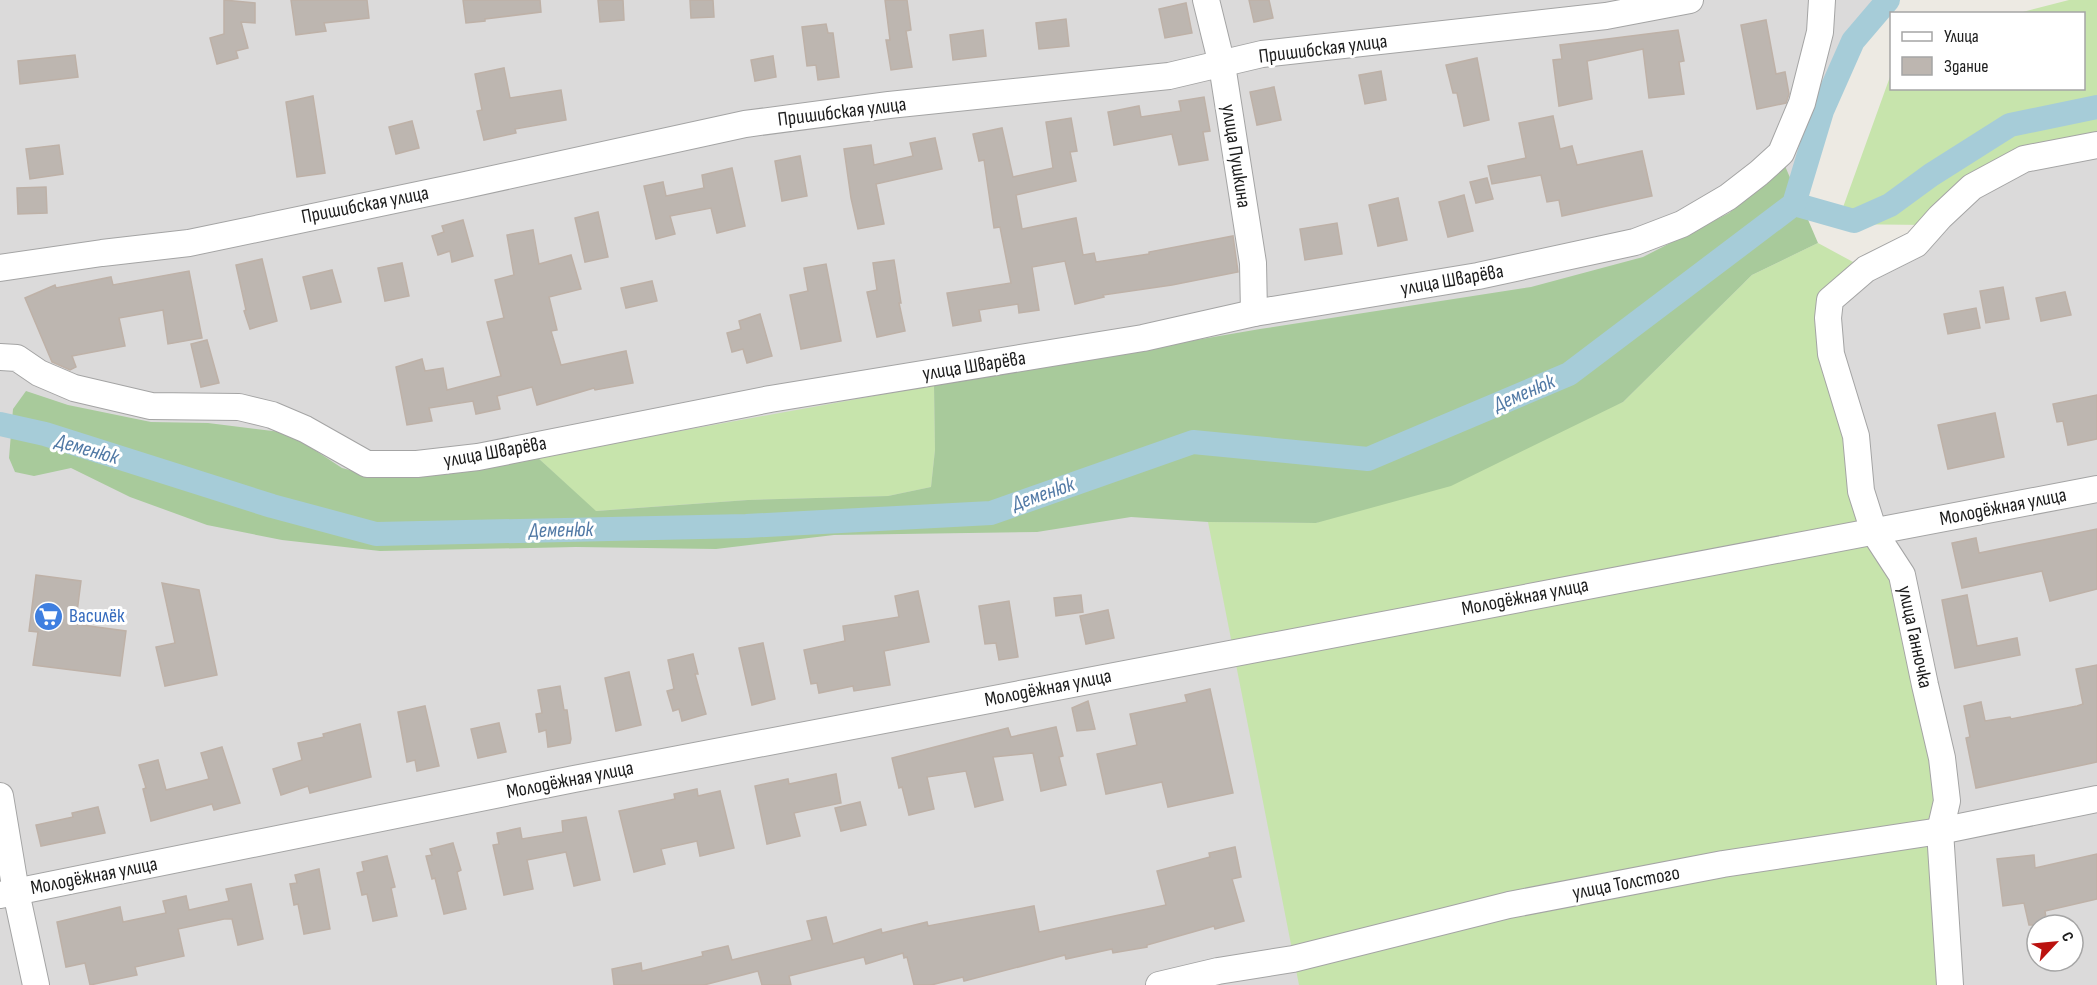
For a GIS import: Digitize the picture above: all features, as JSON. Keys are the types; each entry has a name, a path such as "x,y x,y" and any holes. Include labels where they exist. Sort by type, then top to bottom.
{"street":[{"name":"улица Пушкина","path":"1206,0 1222,65 1253,263 1254,313"},
{"name":"Пришибская улица","path":"0,268 189,243 745,124 889,105 1169,76 1262,54 1606,16 1690,0"},
{"name":"улица Шварёва","path":"0,357 17,358 39,373 74,388 151,406 239,407 272,415 305,429 367,464 417,465 478,457 770,399 1143,338 1254,313 1478,276 1635,242 1682,224 1728,197 1781,153 1802,103 1820,32 1822,0"},
{"name":"улица Ганночка","path":"1950,985 1940,831 1947,801 1942,758 1902,575 1874,532 1861,491 1856,436 1831,354 1828,318 1830,300 1866,269 1916,244 1940,217 1972,187 2024,159 2097,145"},
{"name":"Молодёжная улица","path":"8,893 574,778 2097,489"},
{"path":"0,796 8,893 36,985"},
{"name":"улица Толстого","path":"1159,985 1218,971 1293,959 1521,903 1723,864 1940,831 2097,799"}],"shaded area":[{"path":"0,0 1888,0 1853,41 1822,111 1794,204 1300,985 0,985"},
{"path":"2097,145 2097,985 1950,985 1874,532 1828,318 1972,187"}],"green space":[{"path":"2069,0 2097,0 2097,134 1927,225 1837,224 1890,77 1890,90 2085,90 2085,12 2023,12"},
{"path":"1785,166 1818,243 1752,275 1623,402 1451,486 1316,523 1208,522 1131,517 1037,532 834,535 716,549 576,547 380,551 282,540 207,525 130,497 71,468 34,476 15,472 9,458 13,409 26,391 68,405 151,422 208,423 289,433 342,468 380,478 537,457 596,511 748,500 888,496 931,487 935,450 934,385 1260,329 1531,287 1643,257 1729,213"},
{"path":"1818,243 1866,269 1830,300 1856,436 1902,575 1925,685 1950,985 1299,985 1208,522 1316,523 1623,402 1752,275"},
{"path":"934,385 935,450 931,487 888,496 748,500 595,511 537,457"}],"building":[{"path":"224,0 255,3 255,23 241,22 248,48 236,51 238,58 217,64 210,38 224,34"},
{"path":"291,0 367,0 369,18 324,23 326,31 296,35"},
{"path":"463,0 540,0 541,12 466,23"},
{"path":"598,0 623,0 624,20 600,22"},
{"path":"690,0 713,0 714,17 691,18"},
{"path":"885,0 907,0 911,30 906,31 912,67 891,70 886,40 890,40"},
{"path":"1249,0 1269,0 1273,18 1254,22"},
{"path":"1186,3 1192,33 1165,38 1159,9"},
{"path":"1066,19 1069,46 1039,49 1036,23"},
{"path":"1766,20 1776,74 1785,72 1789,94 1786,103 1757,109 1741,25"},
{"path":"826,24 828,33 833,33 839,77 818,80 816,65 807,66 802,27"},
{"path":"983,30 986,56 953,60 950,35"},
{"path":"1678,30 1684,61 1679,62 1684,94 1649,98 1643,49 1587,61 1592,99 1559,106 1553,60 1562,59 1560,45"},
{"path":"75,55 78,77 20,84 18,61"},
{"path":"773,56 776,77 755,81 751,60"},
{"path":"1477,58 1489,120 1464,126 1457,93 1453,93 1446,65"},
{"path":"504,68 510,98 561,90 566,120 515,129 516,133 484,140 477,111 482,110 475,74"},
{"path":"1381,71 1386,100 1365,104 1359,75"},
{"path":"1274,87 1281,120 1257,125 1250,92"},
{"path":"313,96 325,173 297,177 286,102"},
{"path":"1204,97 1210,131 1203,132 1208,160 1179,165 1172,134 1114,145 1108,112 1139,106 1141,117 1181,111 1179,101"},
{"path":"1553,116 1560,149 1572,146 1577,165 1642,151 1652,196 1562,216 1559,200 1547,202 1541,175 1492,184 1488,166 1526,158 1519,123"},
{"path":"1071,118 1077,151 1070,152 1076,181 1016,195 1022,229 1076,218 1083,255 1094,253 1096,262 1149,254 1149,252 1233,236 1238,272 1103,295 1104,297 1075,304 1065,261 1032,267 1039,310 1019,313 1018,304 979,310 981,321 953,326 947,293 1011,283 1000,227 994,228 984,160 979,161 973,134 1002,128 1013,177 1053,168 1046,122"},
{"path":"412,121 419,148 396,154 389,127"},
{"path":"935,138 942,169 876,184 884,224 858,229 844,149 871,145 874,165 913,156 910,143"},
{"path":"59,145 63,174 30,179 26,149"},
{"path":"800,156 807,196 782,201 775,161"},
{"path":"732,168 745,226 717,233 711,208 670,216 675,234 656,239 644,186 663,182 666,196 704,188 702,175"},
{"path":"1487,178 1493,199 1476,203 1470,182"},
{"path":"46,187 47,213 18,214 17,188"},
{"path":"1464,195 1473,231 1448,237 1439,202"},
{"path":"1398,198 1407,240 1378,246 1369,205"},
{"path":"598,212 608,257 585,262 575,218"},
{"path":"463,220 473,256 452,262 450,251 438,255 432,236 444,232 442,226"},
{"path":"1337,223 1342,254 1305,260 1300,229"},
{"path":"533,230 539,264 571,255 581,289 549,297 557,330 551,331 561,365 626,351 633,383 595,390 594,388 537,405 532,387 497,396 500,409 476,414 473,401 429,408 432,421 407,425 396,367 422,359 425,371 443,368 447,390 501,376 487,322 504,318 495,280 514,275 507,235"},
{"path":"262,259 277,321 250,329 244,311 246,310 236,265"},
{"path":"894,260 905,331 877,337 867,292 877,290 873,263"},
{"path":"402,263 409,296 385,301 378,268"},
{"path":"826,264 841,341 801,349 790,295 808,291 804,268"},
{"path":"332,270 341,302 311,309 303,277"},
{"path":"189,271 202,338 168,344 163,310 119,318 125,346 72,356 76,367 70,370 52,362 25,298 55,285 56,288 111,277 113,285"},
{"path":"652,281 657,301 626,308 621,288"},
{"path":"2003,287 2009,319 1986,323 1980,291"},
{"path":"2065,292 2071,315 2041,321 2036,298"},
{"path":"1976,308 1980,328 1948,334 1944,314"},
{"path":"760,314 772,356 747,363 743,349 732,352 727,333 741,329 739,321"},
{"path":"207,340 219,383 201,387 191,344"},
{"path":"2097,395 2097,439 2068,445 2063,421 2057,422 2053,404"},
{"path":"1995,413 2004,457 1948,469 1938,425"},
{"path":"2097,529 2097,589 2050,601 2042,571 1962,588 1952,543 1976,538 1979,553"},
{"path":"36,575 81,581 76,620 83,621 82,625 126,631 120,676 33,665 38,632 29,631"},
{"path":"162,583 199,590 217,675 165,686 156,647 175,643"},
{"path":"918,591 929,642 884,651 890,685 854,691 853,686 819,693 817,683 811,684 804,650 845,641 843,626 899,617 895,596"},
{"path":"1081,595 1083,612 1056,616 1054,598"},
{"path":"1967,595 1977,646 2017,638 2020,655 1955,668 1942,600"},
{"path":"1009,601 1018,657 999,660 996,643 985,644 979,606"},
{"path":"1108,610 1114,638 1086,644 1080,616"},
{"path":"763,643 775,699 752,705 739,648"},
{"path":"693,654 698,674 695,674 706,714 682,721 679,709 673,711 667,691 674,689 668,660"},
{"path":"2097,665 2097,762 1976,788 1966,738 1970,737 1964,706 1981,702 1985,721 2010,717 2011,719 2077,706 2083,704 2076,669"},
{"path":"629,672 641,725 616,731 605,678"},
{"path":"560,686 564,710 567,710 571,739 570,743 548,747 546,730 539,732 536,714 542,713 538,690"},
{"path":"1210,689 1233,793 1168,807 1162,782 1106,794 1097,754 1137,745 1130,714 1187,702 1185,695"},
{"path":"1088,701 1095,729 1077,731 1072,708"},
{"path":"425,706 439,766 417,771 415,760 407,762 398,712"},
{"path":"499,723 506,752 478,758 471,729"},
{"path":"360,724 371,777 310,793 308,786 281,795 273,769 302,760 298,743 324,737 323,734"},
{"path":"1056,727 1063,756 1059,757 1066,785 1041,791 1033,753 993,757 1003,800 975,807 966,771 927,777 934,809 909,815 902,787 899,788 892,758 1008,728 1011,737"},
{"path":"222,747 240,803 214,810 212,804 151,821 143,789 146,788 139,765 158,760 166,790 209,779 201,753"},
{"path":"836,774 841,803 794,813 800,836 767,844 755,786 788,779 789,784"},
{"path":"697,789 698,796 720,791 734,848 700,856 697,841 661,849 665,864 634,872 619,811 675,799 674,794"},
{"path":"860,802 866,825 841,831 835,808"},
{"path":"98,807 105,833 41,846 36,825 73,817 72,813"},
{"path":"586,817 600,880 574,886 566,852 527,860 533,889 504,895 493,845 499,844 497,833 520,828 522,839 563,832 562,821"},
{"path":"453,843 461,870 457,872 466,909 444,914 435,878 432,879 426,856 432,855 430,849"},
{"path":"1235,847 1241,877 1232,879 1244,921 1215,929 1214,926 1147,945 1147,947 1113,953 1112,949 1066,959 1065,955 964,981 963,977 931,985 914,985 907,957 904,958 903,953 866,964 864,957 789,976 791,985 762,985 758,971 704,985 614,985 612,969 641,963 642,971 703,956 702,952 728,946 732,960 812,940 807,921 826,917 833,944 881,929 882,933 927,922 928,926 1034,906 1039,932 1166,905 1157,871 1210,857 1209,853"},
{"path":"2097,854 2097,899 2045,911 2045,913 2026,913 2024,903 2003,906 1997,859 2034,855 2035,868"},
{"path":"387,856 395,887 391,888 397,916 373,921 367,894 362,895 357,873 364,871 362,862"},
{"path":"319,869 330,929 304,934 298,904 294,905 290,884 297,883 295,875"},
{"path":"251,884 263,939 238,945 232,919 224,919 178,929 184,956 135,967 137,975 90,985 85,963 66,967 57,922 120,907 123,922 166,913 163,901 186,896 189,910 229,901 226,889"}],"waterway":[{"name":"Деменюк","path":"0,424 45,434 272,506 376,534 746,526 991,513 1193,442 1368,459 1569,374 1794,204 1822,111 1853,41 1888,0"},
{"path":"1794,204 1854,221 1890,205 1931,175 2010,125 2097,107"}],"place":[{"name":"Василёк","path":"48,616"}]}
